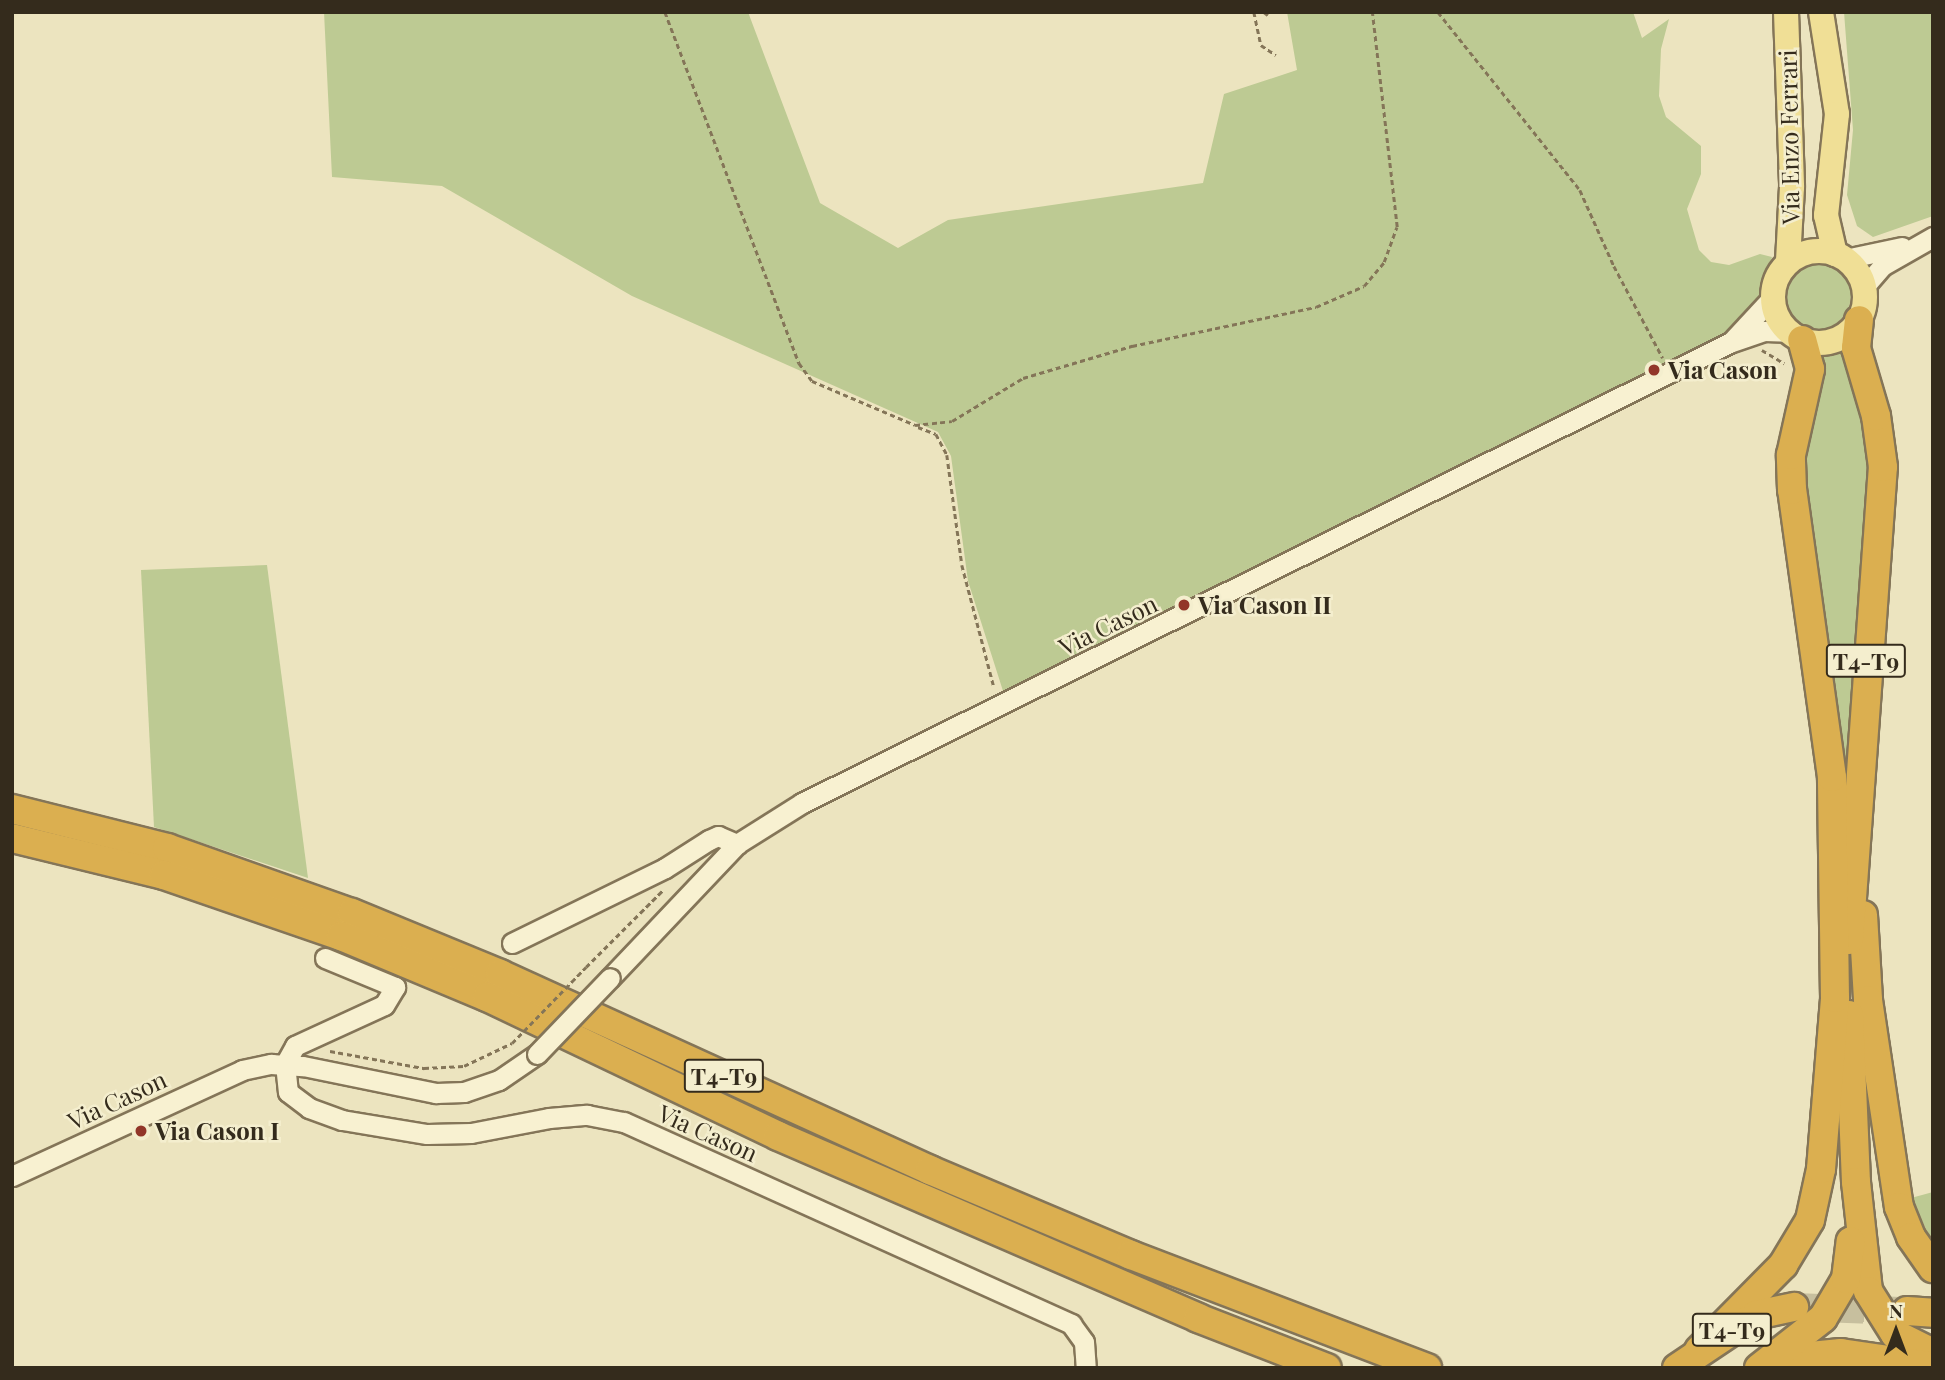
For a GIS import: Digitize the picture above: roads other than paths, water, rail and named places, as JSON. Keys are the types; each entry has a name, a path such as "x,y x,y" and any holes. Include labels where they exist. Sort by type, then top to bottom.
{"highway":[{"name":"T4-T9","path":"1847,967 1858,851 1863,699 1882,467 1875,416 1856,348 1859,320"},
{"name":"T4-T9","path":"1677,1368 1774,1278 1802,1234 1815,1202 1835,998 1832,777 1793,490 1791,455 1810,369 1795,336"},
{"name":"T4-T9","path":"12,809 167,848 363,918 500,974 1056,1223 1300,1322 1427,1368"},
{"name":"T4-T9","path":"12,838 164,875 341,936 487,997 778,1136 1198,1318 1327,1368"},
{"name":"T4-T9","path":"1858,851 1868,1000 1899,1207 1911,1237 1933,1268"},
{"name":"T4-T9","path":"1833,874 1847,967 1856,1182 1864,1267 1873,1305 1895,1334 1933,1353"},
{"name":"T4-T9","path":"1759,1368 1813,1329 1840,1293 1849,1266 1856,1182"},
{"name":"T4-T9","path":"1699,1350 1756,1315 1794,1307"},
{"name":"T4-T9","path":"1770,1368 1800,1357 1841,1353 1933,1367"}],"main road":[{"name":"Via Enzo Ferrari","path":"1786,12 1792,187 1788,262"},
{"name":"Via Enzo Ferrari","path":"1821,12 1837,114 1826,215 1840,256"},
{"path":"1810,251 1840,256 1864,287 1859,320 1834,341 1795,336 1776,317 1772,298 1779,272 1788,262 1810,251"}],"street":[{"path":"1840,256 1926,240"},
{"path":"1864,287 1869,276 1926,240"},
{"name":"Via Cason","path":"1730,343 1772,298"},
{"name":"Via Cason","path":"12,1176 242,1070 285,1064 436,1093 464,1092 499,1080 537,1055 737,844 802,803 1730,343 1764,331 1795,336"},
{"path":"1832,777 1862,774"},
{"path":"512,943 665,868 718,836 737,844"},
{"path":"285,1064 295,1046 384,1005 393,996 395,987 386,980 325,958"},
{"name":"Via Cason","path":"285,1064 288,1092 309,1108 375,1126 438,1134 471,1133 548,1118 587,1115 624,1122 1071,1324 1084,1342 1086,1368"}],"tunnel":[{"path":"1794,1307 1901,1311"}],"place":[{"name":"Via Cason","path":"1654,370"},
{"name":"Via Cason II","path":"1184,605"},
{"name":"Via Cason I","path":"141,1131"}]}
